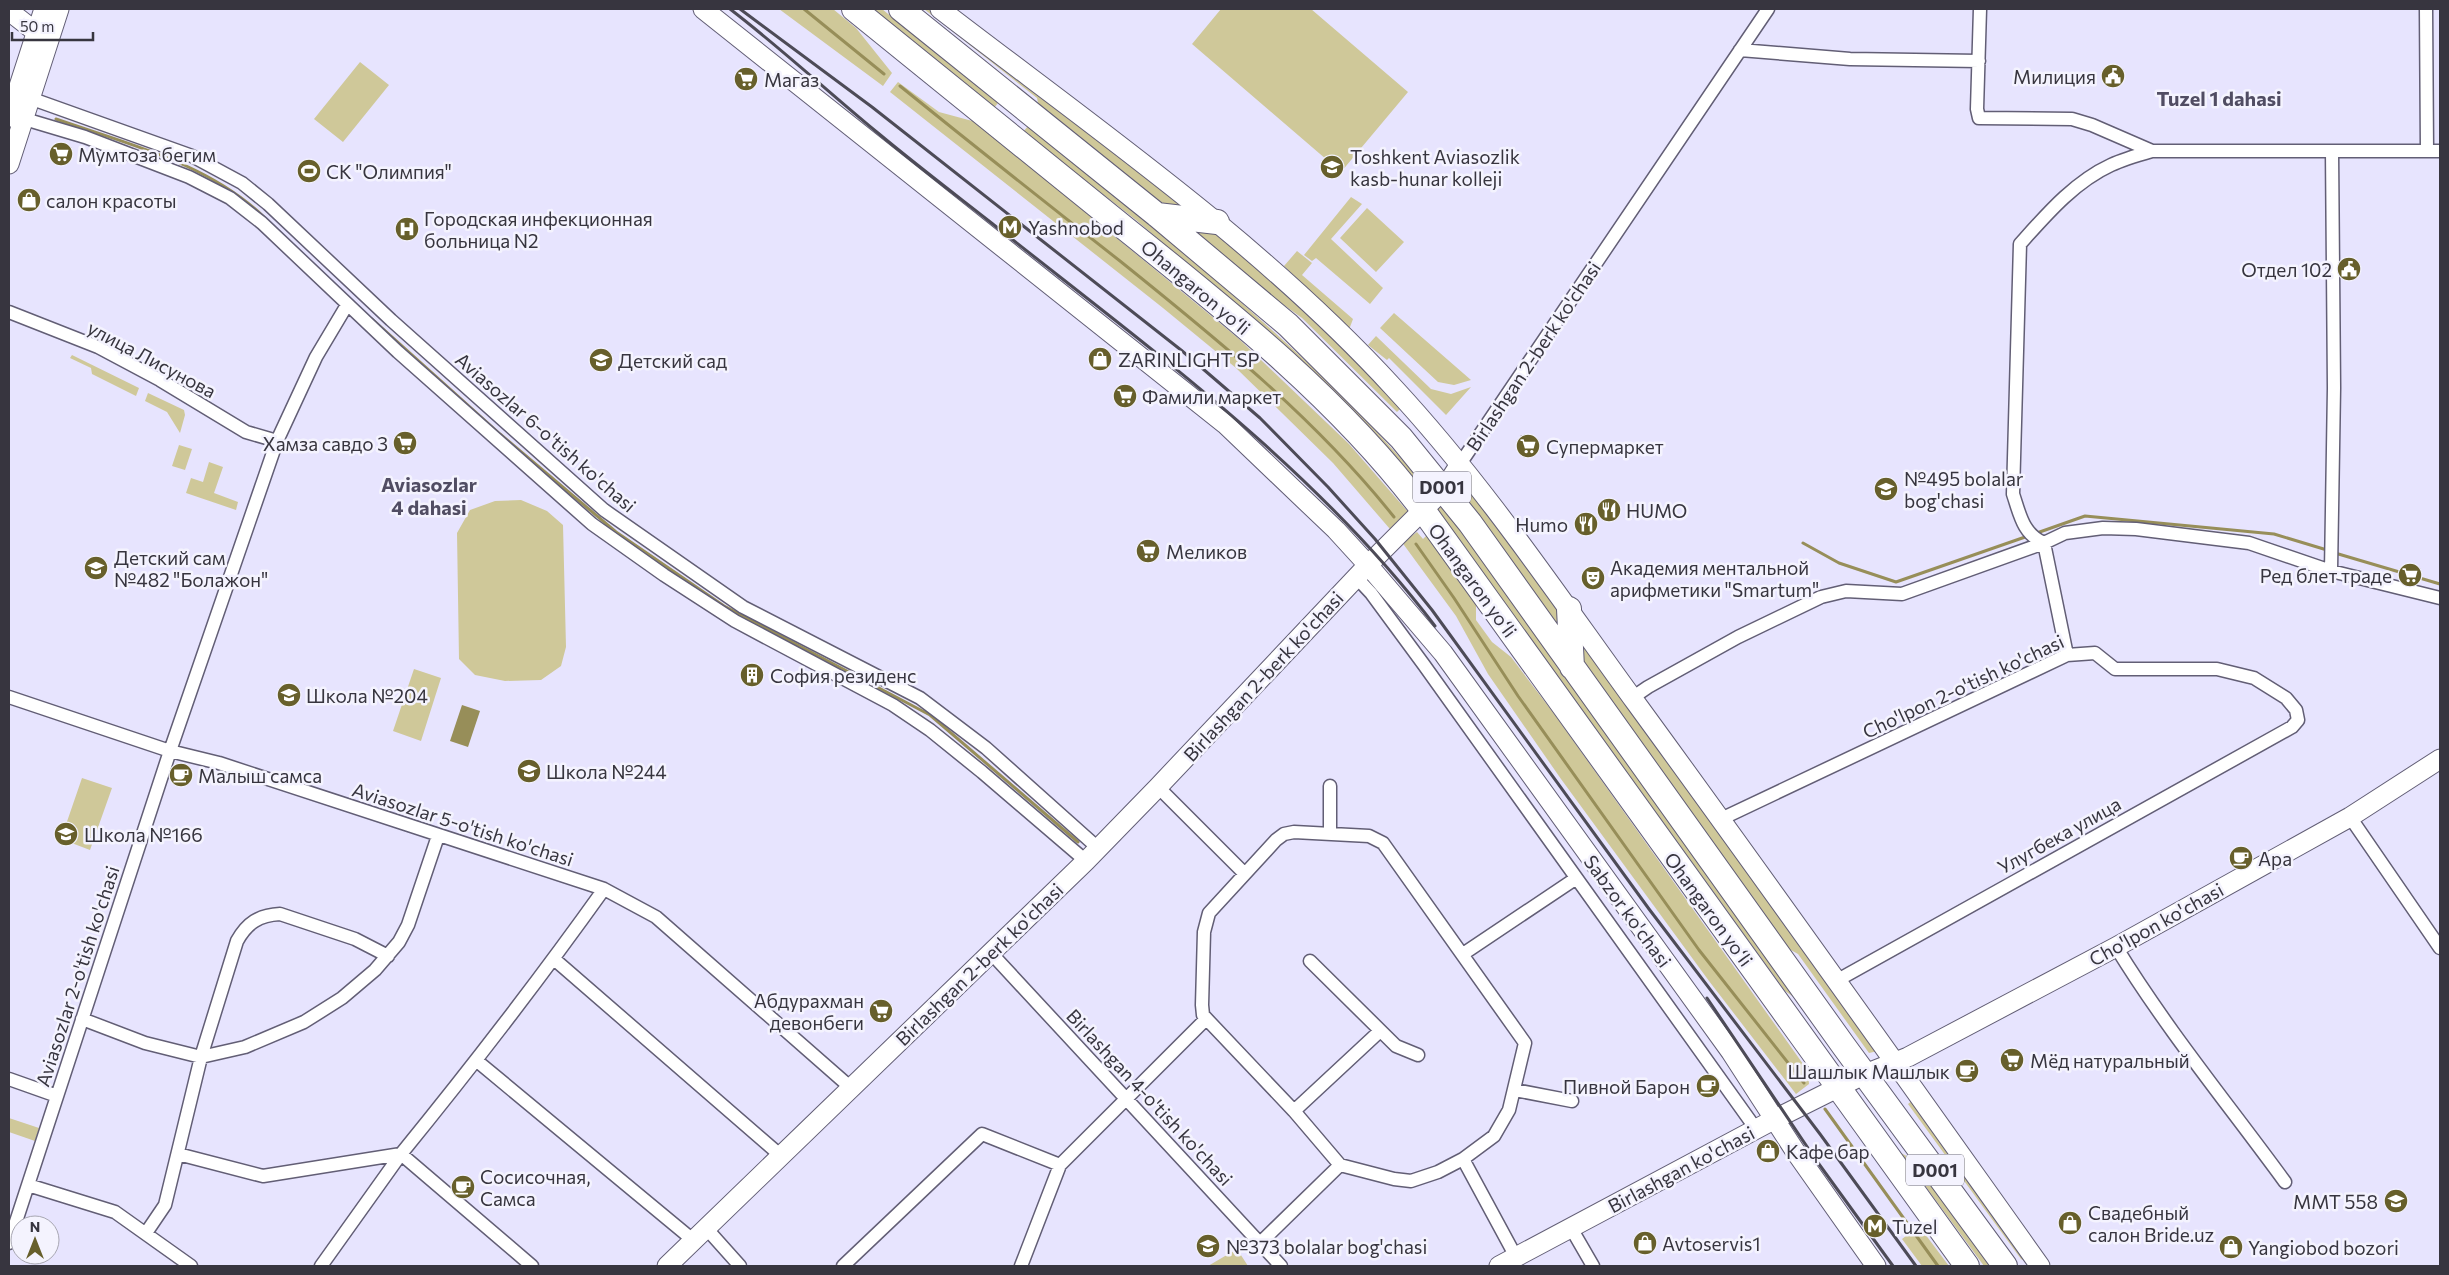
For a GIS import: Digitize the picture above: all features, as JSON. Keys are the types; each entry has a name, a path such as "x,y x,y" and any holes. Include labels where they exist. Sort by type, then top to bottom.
{"highway":[{"name":"Ohangaron yoʻli","path":"854,9 1160,256 1291,370 1368,446 1423,510 1837,1088 1967,1266"},
{"name":"Ohangaron yoʻli","path":"901,9 1157,215 1288,325 1401,438 1470,523 1865,1074 2007,1263"},
{"path":"1018,141 1011,129 1011,121 1014,113 1024,108"},
{"path":"1157,215 1217,222"},
{"path":"1569,609 1572,667"}],"main road":[{"path":"23,95 36,32 44,9"},
{"path":"9,164 14,116 59,9"},
{"name":"Sabzor ko'chasi","path":"703,9 1226,424 1274,468 1362,571 1443,653 1696,1003 1797,1154 1876,1266"},
{"path":"940,9 1217,222 1320,313 1393,386 1460,464 1569,609 2040,1266"},
{"path":"9,11 36,32"},
{"name":"Birlashgan 2-berk ko'chasi","path":"667,1266 1092,854 1158,787 1362,571 1444,489 1460,464"},
{"name":"Cho'lpon ko'chasi","path":"1865,1074 1895,1063 2116,947 2350,817 2440,760"},
{"name":"Birlashgan ko'chasi","path":"1499,1266 1775,1119 1865,1074"}],"street":[{"name":"Birlashgan 2-berk ko'chasi","path":"1460,464 1768,9"},
{"path":"1980,9 1977,110 1979,118 2072,119 2092,125 2152,150"},
{"path":"2426,9 2427,150"},
{"path":"1740,50 1850,59 1979,61"},
{"name":"Aviasozlar 6-o'tish ko'chasi","path":"23,95 192,156 225,172 242,183 268,204 340,286 347,305 417,358 582,493 624,537 734,621 885,701 937,721 986,748 1092,854"},
{"name":"Aviasozlar 6-o'tish ko'chasi","path":"14,116 85,137 189,177 218,191 262,223 340,286 568,504 743,607 920,698 937,721 982,772 1092,854"},
{"path":"2067,654 2039,541 2025,529 2013,494 2020,244 2050,210 2080,184 2110,165 2152,150 2440,150"},
{"path":"2331,566 2334,271 2332,151"},
{"name":"Aviasozlar 2-o'tish ko'chasi","path":"9,1243 170,751 276,441 316,357 347,305"},
{"name":"улица Лисунова","path":"9,312 98,347 160,380 246,432 276,441"},
{"path":"1632,698 1648,687 1738,637 1821,597 1846,591 1902,594 2039,541 2065,533 2103,528 2136,529 2249,543 2440,598"},
{"path":"1362,571 1371,593 1756,1129"},
{"name":"Cho'lpon 2-o'tish ko'chasi","path":"1721,819 1892,740 2067,654 2094,653 2115,668 2217,669 2254,678 2286,698 2296,710 2298,720"},
{"name":"Aviasozlar 5-o'tish ko'chasi","path":"9,698 170,751 219,763 604,889 656,917 850,1087"},
{"path":"1469,730 1488,716"},
{"name":"Улугбека улица","path":"1836,981 2292,727 2298,720"},
{"path":"1330,786 1330,832"},
{"path":"1158,787 1244,872"},
{"path":"2350,817 2440,948"},
{"path":"1294,832 1330,832 1369,836 1383,843 1525,1042 1515,1090 1501,1127 1484,1144 1463,1159 1424,1178 1411,1180 1378,1176 1340,1165 1294,1111 1206,1019 1202,1005 1206,919 1212,908 1244,872 1284,834 1294,832"},
{"path":"82,1019 145,1043 201,1057 245,1047 304,1022 342,998 388,956 400,942 408,925 438,836"},
{"path":"1463,954 1575,879"},
{"path":"321,1266 401,1154 476,1061 554,959 604,889"},
{"path":"146,1233 165,1206 201,1057 237,941 244,928 255,919 267,914 280,914 355,939 388,956"},
{"path":"2116,947 2173,1034 2223,1102 2250,1133 2285,1182"},
{"name":"Birlashgan 4-o'tish ko'chasi","path":"991,953 1281,1266"},
{"path":"554,959 780,1155"},
{"path":"1310,961 1396,1046 1418,1055"},
{"path":"1020,1266 1060,1166 1206,1019"},
{"path":"1294,1111 1380,1031"},
{"path":"476,1061 740,1266"},
{"path":"9,1079 57,1096"},
{"path":"1515,1090 1572,1101"},
{"path":"843,1266 982,1134 1060,1166"},
{"path":"178,1154 263,1176 401,1154 532,1266"},
{"path":"1463,1159 1516,1257"},
{"path":"1259,1244 1340,1165"},
{"path":"28,1185 115,1212 190,1266"},
{"path":"1570,1228 1593,1266"}],"shaded area":[{"path":"779,9 833,9 856,28 892,73 883,86"},
{"path":"871,9 882,9 998,103 994,108"},
{"path":"924,9 930,9 1188,209 1173,209 1135,186 1039,108 1037,98"},
{"path":"1221,9 1311,9 1408,92 1341,172 1192,44"},
{"path":"360,62 389,85 343,142 314,119"},
{"path":"898,82 939,112 976,122 1238,338 1349,444 1416,521 1396,536 1333,463 1236,368 890,92"},
{"path":"1028,126 1248,308 1352,406 1401,458 1447,512 1798,1000 1785,991 1442,516 1248,316 1136,220 1023,132"},
{"path":"1351,197 1362,204 1331,239 1383,288 1370,304 1316,258 1312,261 1304,255"},
{"path":"1367,208 1404,242 1376,272 1340,238"},
{"path":"1213,227 1323,327 1401,408 1397,412 1302,318 1256,285 1186,229"},
{"path":"1297,251 1312,263 1302,275 1353,319 1350,327 1348,328 1284,266"},
{"path":"1394,313 1471,380 1454,385 1438,382 1380,328"},
{"path":"1376,336 1431,389 1451,394 1471,387 1446,415 1389,358 1387,360 1368,345"},
{"path":"72,355 139,388 136,396 92,374 91,368 70,358"},
{"path":"148,393 184,410 185,415 180,433 167,412 145,401"},
{"path":"179,445 192,449 185,470 172,466"},
{"path":"209,462 223,467 214,493 238,502 236,510 186,493 191,478 203,482"},
{"path":"1465,480 1563,615 1563,640 1468,503"},
{"path":"521,500 547,511 563,525 566,647 561,666 541,680 505,681 475,675 459,659 457,533 470,510 495,501"},
{"path":"1417,532 1423,539 1428,534 1476,601 1476,620 1492,642 1511,657 1555,715 1808,1071 1809,1084 1796,1094 1709,981 1561,779 1488,674 1456,616 1404,545 1403,542"},
{"path":"1579,634 1878,1051 1869,1053 1798,954 1782,945 1577,658"},
{"path":"414,669 441,678 421,741 393,731"},
{"path":"462,705 480,711 468,747 450,741"},
{"path":"82,778 112,788 90,850 61,839"},
{"path":"1912,1101 2033,1265 2021,1259 1908,1104"},
{"path":"9,1118 39,1128 35,1141 9,1132"},
{"path":"1901,1153 1914,1160 1990,1266 1984,1266"},
{"path":"1919,1226 1949,1266 1922,1266 1902,1239"},
{"path":"1237,1249 1248,1266 1208,1266"}],"waterway":[{"path":"804,9 884,74"},
{"path":"900,86 1229,350 1332,447 1394,517"},
{"path":"56,119 166,157 192,169 218,182 242,198 264,217"},
{"path":"372,319 500,434 616,532 724,606 930,715 1078,842"},
{"path":"2034,534 2085,516 2274,534 2327,550"},
{"path":"1803,543 1839,563 1896,582 2028,536"},
{"path":"1416,544 1518,696 1699,950 1804,1083"},
{"path":"2335,553 2440,584"},
{"path":"1825,1109 1938,1266"}],"railway":[{"path":"730,9 768,39 859,118 1108,314 1225,410 1282,460 1336,512 1387,568 1435,626"},
{"path":"740,9 872,107 1181,350 1260,418 1328,487 1375,539 1432,610 1649,909 1820,1134 1916,1266"},
{"path":"1707,998 1816,1160 1893,1266"}],"place":[{"name":"Милиция","path":"2113,76"},
{"name":"Магаз","path":"746,79"},
{"name":"Мумтоза бегим","path":"61,154"},
{"name":"Toshkent Aviasozlik kasb-hunar kolleji","path":"1332,167"},
{"name":"СК \"Олимпия\"","path":"309,171"},
{"name":"салон красоты","path":"29,200"},
{"name":"Yashnobod","path":"1010,227"},
{"name":"Городская инфекционная больница N2","path":"407,229"},
{"name":"Отдел 102","path":"2349,269"},
{"name":"ZARINLIGHT SP","path":"1100,359"},
{"name":"Детский сад","path":"601,360"},
{"name":"Фамили маркет","path":"1125,396"},
{"name":"Хамза савдо 3","path":"405,443"},
{"name":"Супермаркет","path":"1528,446"},
{"name":"№495 bolalar bog'chasi","path":"1886,489"},
{"name":"HUMO","path":"1609,510"},
{"name":"Humo","path":"1586,524"},
{"name":"Меликов","path":"1148,551"},
{"name":"Детский сам №482 \"Болажон\"","path":"96,568"},
{"name":"Ред блет траде","path":"2410,575"},
{"name":"Академия ментальной арифметики \"Smartum\"","path":"1593,578"},
{"name":"София резиденс","path":"752,675"},
{"name":"Школа №204","path":"289,695"},
{"name":"Школа №244","path":"529,771"},
{"name":"Малыш самса","path":"181,775"},
{"name":"Школа №166","path":"66,834"},
{"name":"Ара","path":"2241,858"},
{"name":"Абдурахман девонбеги","path":"881,1011"},
{"name":"Мёд натуральный","path":"2012,1060"},
{"name":"Шашлык Машлык","path":"1967,1071"},
{"name":"Пивной Барон","path":"1708,1086"},
{"name":"Кафе бар","path":"1768,1151"},
{"name":"Сосисочная, Самса","path":"463,1187"},
{"name":"MMT 558","path":"2396,1201"},
{"name":"Свадебный салон Bride.uz","path":"2070,1223"},
{"name":"Tuzel","path":"1875,1226"},
{"name":"Avtoservis1","path":"1645,1243"},
{"name":"№373 bolalar bog'chasi","path":"1208,1246"},
{"name":"Yangiobod bozori","path":"2231,1247"}],"district":[{"name":"Tuzel 1 dahasi","path":"2219,98"},
{"name":"Aviasozlar 4 dahasi","path":"429,496"}]}
